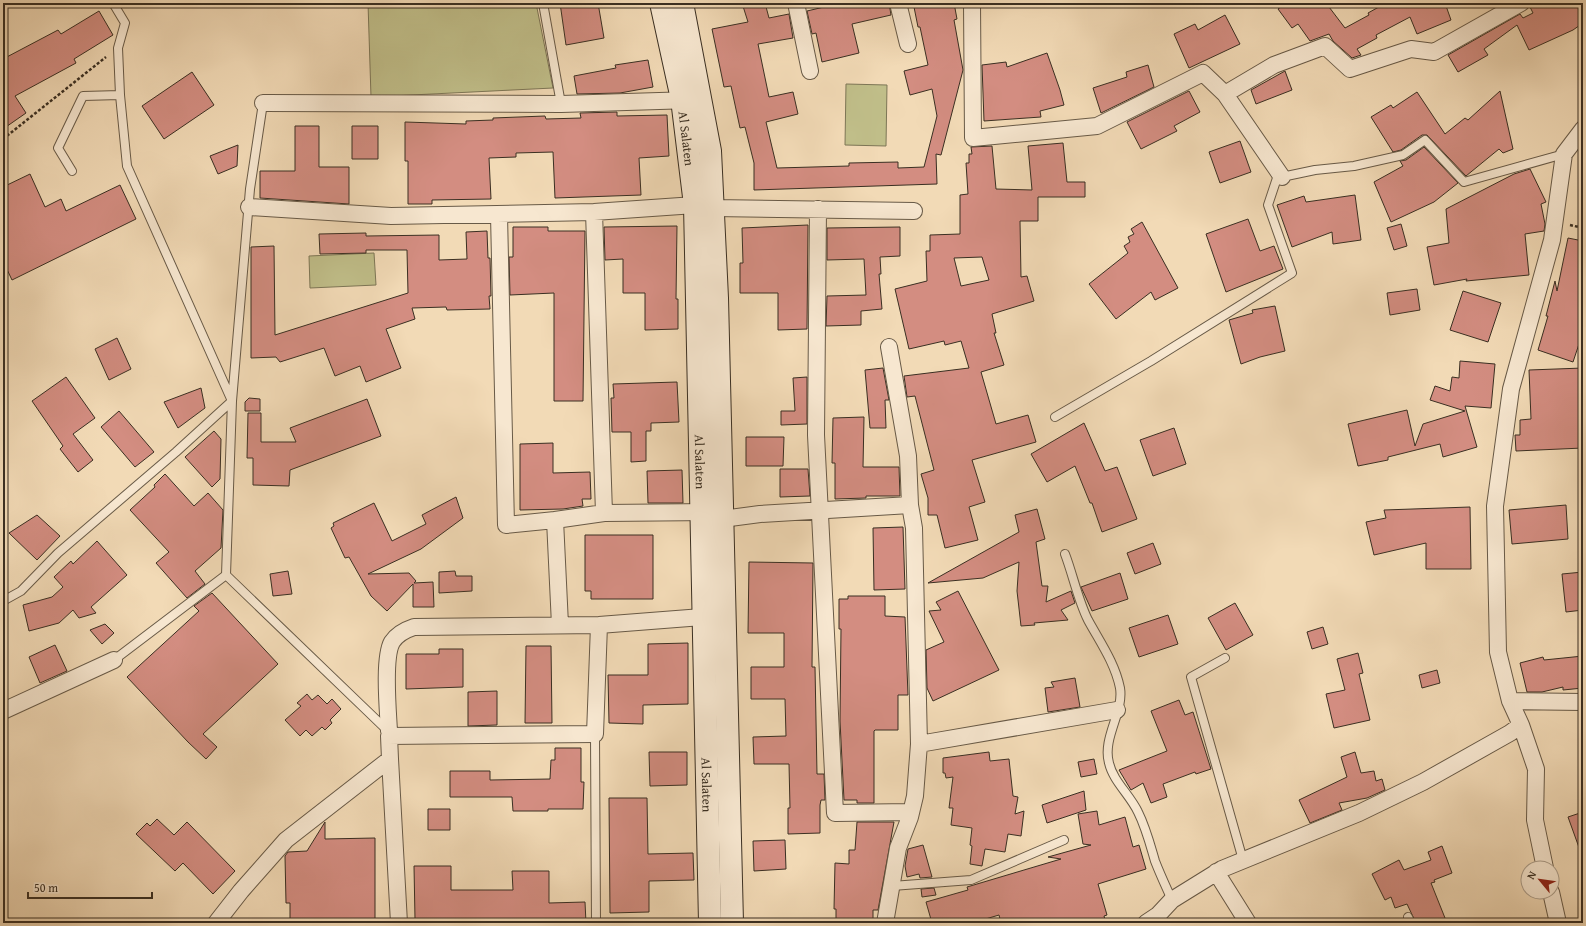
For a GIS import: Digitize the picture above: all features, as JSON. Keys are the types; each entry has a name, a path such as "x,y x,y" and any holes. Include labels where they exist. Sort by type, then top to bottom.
{"main road":[{"name":"Al Salaten","path":"660,3 710,151 704,206 700,512 703,551 728,710 732,923"},
{"name":"Al Salaten","path":"682,3 692,100"},
{"name":"Al Salaten","path":"704,206 717,298 722,516 714,617 710,923"}],"street":[{"path":"796,3 810,71"},
{"path":"898,3 908,44"},
{"path":"972,3 973,138 1097,126 1203,73 1225,94 1282,177"},
{"path":"1225,94 1274,65 1325,46 1350,70 1411,49 1434,52 1521,3"},
{"path":"263,103 560,104 692,100"},
{"path":"1543,860 1535,820 1536,769 1521,725 1510,701 1498,652 1495,506 1511,389 1552,240 1564,154 1583,129"},
{"path":"249,207 391,216 594,212 704,206 914,211"},
{"path":"818,209 816,435 835,813 911,812"},
{"path":"594,212 604,513"},
{"path":"499,215 506,525 604,513 700,512 722,516 910,505"},
{"path":"885,923 898,848 915,796 919,744 916,560 914,528 910,505 908,456 889,347"},
{"path":"555,520 560,625"},
{"path":"399,923 390,760 388,655 392,643 401,633 414,627 599,624 714,617"},
{"path":"389,734 595,734 599,624"},
{"path":"3,711 114,660"},
{"path":"1510,701 1583,702"},
{"path":"919,744 1117,710"},
{"path":"1146,923 1158,915 1172,900 1216,872 1359,813 1423,782 1510,733 1521,725"},
{"path":"216,923 241,891 286,840 390,760"},
{"path":"1216,872 1248,923"},
{"path":"1553,900 1558,923"}],"lane":[{"path":"113,3 125,23 118,48 120,95 127,166 232,401"},
{"path":"542,3 560,104"},
{"path":"72,171 58,148 83,96 120,95"},
{"path":"263,103 249,207 232,401 226,575 389,734"},
{"path":"1055,417 1292,273 1268,205 1277,178 1314,170 1354,166 1403,155 1425,140 1464,182 1564,154"},
{"path":"3,601 21,592 58,553 171,456 232,401"},
{"path":"1065,554 1088,619 1104,645 1116,673 1120,690 1117,710 1109,739 1108,762 1112,772 1139,813 1156,862 1172,900"},
{"path":"114,660 226,575"},
{"path":"1225,658 1191,678 1243,860"},
{"path":"595,734 596,923"},
{"path":"892,886 970,880 1064,840"}],"path":[{"path":"3,139 118,48"}],"shaded area":[{"path":"368,3 536,3 553,88 371,97"},
{"path":"846,84 887,85 886,146 845,145"},
{"path":"374,253 376,285 310,288 309,256"}],"building":[{"path":"560,3 598,3 604,38 566,45"},
{"path":"742,3 765,3 769,18 789,14 793,38 758,44 769,97 793,92 798,114 766,122 777,168 849,166 849,163 898,162 898,168 924,167 937,116 932,89 910,95 904,71 928,65 920,27 918,27 914,7 916,7 915,3 954,3 957,19 954,20 963,70 941,155 936,154 937,184 754,190 754,163 745,127 740,128 731,86 724,87 712,29 748,22"},
{"path":"841,3 889,3 891,15 852,24 859,53 822,62 816,33 812,34 807,11"},
{"path":"1286,3 1326,3 1345,28 1369,15 1368,13 1386,3 1445,3 1451,20 1417,34 1410,17 1376,35 1377,38 1357,49 1361,55 1352,58 1333,41 1329,34 1310,41 1298,24 1292,28 1278,9"},
{"path":"1537,3 1583,3 1583,23 1573,30 1529,50 1517,25 1484,49 1488,55 1458,72 1448,55 1520,14 1523,18 1533,13 1530,7"},
{"path":"99,11 113,35 74,59 76,63 15,96 26,113 3,129 3,59 58,30 61,34"},
{"path":"1225,15 1240,44 1189,68 1174,34 1195,24 1198,30"},
{"path":"1047,53 1064,105 1040,111 1041,117 984,121 982,65 1006,62 1007,67"},
{"path":"648,60 653,87 620,93 577,94 574,76 616,68 615,65"},
{"path":"1148,65 1154,87 1101,113 1093,88 1127,77 1126,72"},
{"path":"1285,71 1292,90 1256,104 1251,90"},
{"path":"192,72 214,105 164,139 142,106"},
{"path":"1189,91 1200,112 1174,126 1177,131 1141,149 1127,122"},
{"path":"1500,91 1513,149 1503,153 1499,149 1466,176 1427,135 1422,135 1401,150 1393,152 1371,117 1391,105 1393,108 1417,92 1445,134 1465,118 1468,120"},
{"path":"617,112 617,116 667,115 669,156 639,158 641,195 555,198 553,152 516,153 516,157 489,158 491,199 432,200 432,204 408,204 408,161 405,161 405,122 466,124 466,121 493,120 493,118 545,116 546,119 581,118 580,113"},
{"path":"295,126 319,126 319,167 349,167 349,204 260,198 260,171 295,171"},
{"path":"352,126 378,126 378,159 352,159"},
{"path":"1240,141 1251,172 1220,183 1209,152"},
{"path":"1063,143 1067,182 1085,182 1085,197 1038,197 1038,221 1020,221 1021,277 1027,276 1034,301 992,314 996,333 994,333 1004,365 981,372 996,424 1028,415 1036,442 972,460 985,502 969,507 978,540 945,548 937,515 928,515 928,498 921,474 934,470 915,396 907,397 904,376 969,368 961,341 945,345 944,341 909,349 895,289 927,281 926,251 930,251 930,235 960,234 960,195 968,194 966,163 969,163 969,154 972,154 971,147 992,146 996,189 1032,190 1028,146","holes":["982,257 989,280 961,286 954,258"]},
{"path":"238,145 237,166 218,174 210,156"},
{"path":"1424,147 1458,183 1434,202 1391,222 1374,182 1403,166 1400,161 1406,160"},
{"path":"1530,169 1546,202 1541,204 1545,224 1544,231 1525,234 1529,275 1466,281 1467,279 1434,285 1427,247 1449,243 1446,209 1514,174"},
{"path":"30,174 45,207 61,199 66,211 120,185 136,219 12,280 3,261 3,187"},
{"path":"1355,195 1361,240 1333,244 1332,232 1292,247 1277,205 1304,196 1306,202"},
{"path":"1248,219 1260,251 1274,246 1283,269 1226,292 1206,234"},
{"path":"1142,222 1178,288 1155,300 1151,292 1116,319 1089,284 1128,253 1124,246 1130,242 1128,237 1134,234 1131,229"},
{"path":"1401,224 1407,246 1394,250 1387,228"},
{"path":"808,225 807,329 778,330 778,293 740,293 740,263 743,263 742,228"},
{"path":"677,226 676,299 678,299 678,329 645,330 645,293 623,293 623,259 605,260 604,227"},
{"path":"513,227 548,227 548,231 585,231 583,401 554,401 554,293 510,295 509,257 513,257"},
{"path":"900,227 900,256 880,257 881,274 879,274 882,309 861,311 861,325 826,326 827,296 866,295 864,259 827,260 827,228"},
{"path":"487,231 488,258 490,258 490,309 447,310 446,307 412,308 415,319 386,329 401,368 366,382 360,366 335,376 324,348 280,362 276,357 251,358 251,247 274,246 275,335 408,293 407,250 366,250 366,253 320,254 319,234 366,233 366,236 439,235 439,260 467,259 466,232"},
{"path":"1568,238 1583,241 1583,317 1579,331 1583,332 1573,362 1538,350 1548,316 1546,316 1555,281 1557,291"},
{"path":"1417,289 1420,310 1390,315 1387,293"},
{"path":"1463,291 1501,303 1488,342 1450,330"},
{"path":"1275,306 1285,351 1260,357 1241,364 1229,320 1253,313 1252,310"},
{"path":"117,338 131,369 109,380 95,349"},
{"path":"1460,361 1495,364 1491,408 1465,406 1477,447 1443,457 1440,444 1388,457 1388,460 1358,466 1348,424 1407,410 1415,446 1423,424 1465,411 1430,400 1435,386 1450,391 1452,377 1459,378"},
{"path":"883,368 889,400 885,400 886,428 870,428 865,370"},
{"path":"1583,368 1583,448 1516,451 1515,435 1520,435 1520,420 1531,419 1529,370"},
{"path":"66,377 95,418 73,434 93,460 78,472 60,449 63,446 32,401"},
{"path":"807,377 807,424 781,425 781,411 795,411 793,378"},
{"path":"677,382 679,422 651,423 651,431 646,431 646,461 631,462 631,432 612,432 611,398 614,398 613,384"},
{"path":"201,388 205,408 178,428 164,402"},
{"path":"249,398 260,399 260,411 245,411 245,402"},
{"path":"367,399 381,436 290,470 289,486 253,485 253,458 247,458 248,413 261,413 261,442 296,442 290,428"},
{"path":"119,411 154,452 135,467 101,427"},
{"path":"864,417 863,467 899,467 900,496 866,496 866,498 835,499 835,463 832,463 833,418"},
{"path":"1084,423 1105,471 1117,467 1137,519 1102,532 1092,503 1090,503 1075,466 1047,482 1031,454"},
{"path":"1174,428 1186,464 1153,476 1140,440"},
{"path":"214,431 221,439 220,479 212,487 185,457"},
{"path":"746,437 784,437 783,466 746,466"},
{"path":"553,443 553,473 590,472 591,499 582,499 583,506 563,509 520,510 520,444"},
{"path":"780,469 808,469 810,496 780,497"},
{"path":"682,470 683,503 648,503 647,471"},
{"path":"165,474 194,506 208,493 223,510 221,548 195,571 205,584 187,598 156,563 169,552 130,510 155,487 154,485"},
{"path":"456,497 463,518 421,549 368,574 409,573 416,581 414,583 433,582 434,607 413,607 413,584 387,611 371,596 349,557 345,558 331,528 334,526 333,523 374,503 392,541 426,524 422,515"},
{"path":"1566,505 1568,539 1512,544 1509,510"},
{"path":"1470,507 1471,569 1426,569 1426,543 1374,555 1366,522 1386,518 1384,510"},
{"path":"1037,509 1045,539 1036,542 1042,586 1048,586 1046,602 1071,591 1075,603 1061,610 1068,620 1034,623 1035,625 1021,626 1017,591 1019,562 983,578 928,583 1019,532 1015,515"},
{"path":"37,515 60,536 37,560 9,533"},
{"path":"903,527 905,589 874,590 873,528"},
{"path":"585,535 653,535 653,599 591,599 591,591 585,591"},
{"path":"97,541 127,575 91,607 96,613 79,618 73,610 59,623 29,631 23,605 52,597 63,587 54,577 71,561 73,564"},
{"path":"1153,543 1161,564 1135,574 1127,553"},
{"path":"749,562 813,563 812,667 815,667 817,774 824,774 825,800 821,800 820,805 820,833 788,834 788,808 790,808 789,764 754,764 753,737 786,736 785,699 751,699 751,667 784,667 784,633 748,633"},
{"path":"288,571 292,594 273,596 270,574"},
{"path":"455,571 456,576 472,576 472,591 439,593 439,572"},
{"path":"1583,572 1583,610 1566,612 1562,574"},
{"path":"1120,573 1128,599 1092,611 1081,587"},
{"path":"958,591 999,670 933,701 927,688 926,650 944,642 929,611 941,610 936,602"},
{"path":"212,593 278,664 203,734 217,747 206,759 127,677 199,611 194,606"},
{"path":"848,596 885,596 885,616 905,617 908,695 898,695 898,730 874,731 874,803 857,803 857,800 844,800 840,721 841,629 839,629 839,599 848,599"},
{"path":"1235,603 1253,635 1226,650 1208,618"},
{"path":"1168,615 1178,644 1139,657 1129,628"},
{"path":"105,624 114,633 102,644 90,630"},
{"path":"1323,627 1328,644 1312,649 1307,632"},
{"path":"688,643 688,704 643,705 643,724 609,723 608,675 648,675 648,644"},
{"path":"55,645 67,671 40,683 29,657"},
{"path":"526,646 551,646 552,723 525,723"},
{"path":"439,649 463,649 463,687 406,689 406,654 439,654"},
{"path":"1358,653 1363,673 1359,674 1370,720 1334,728 1326,694 1345,690 1337,659"},
{"path":"1583,656 1583,688 1563,690 1563,687 1542,692 1527,692 1520,663 1543,657 1544,660"},
{"path":"1437,670 1440,683 1422,688 1419,675"},
{"path":"1075,678 1080,707 1048,712 1045,688 1054,687 1051,682"},
{"path":"497,691 497,725 468,726 468,692"},
{"path":"307,694 312,700 318,695 327,704 332,699 341,709 330,720 332,723 325,730 322,727 312,736 306,730 300,736 285,720 301,706 297,703"},
{"path":"1179,700 1185,715 1193,712 1211,769 1196,774 1195,772 1163,784 1167,797 1151,803 1143,783 1131,790 1119,770 1167,751 1151,711"},
{"path":"555,748 581,748 581,782 584,782 583,809 513,811 512,797 450,797 450,771 490,771 490,780 550,779 551,760 555,760"},
{"path":"649,752 687,752 687,785 650,786"},
{"path":"989,752 990,761 1009,759 1013,796 1018,797 1015,814 1024,811 1021,836 1008,834 1005,852 985,849 982,866 970,864 972,828 951,825 953,808 949,808 953,777 946,778 945,773 943,773 943,758"},
{"path":"1355,752 1361,773 1374,771 1376,781 1382,779 1385,790 1367,798 1339,803 1342,810 1310,823 1299,800 1347,777 1341,757"},
{"path":"1094,759 1097,774 1081,777 1078,762"},
{"path":"1084,791 1086,810 1047,823 1042,805"},
{"path":"609,798 647,798 648,854 693,853 694,880 649,881 649,912 610,913"},
{"path":"428,809 450,809 450,830 428,830"},
{"path":"1097,811 1099,825 1125,817 1133,847 1139,845 1146,869 1098,884 1107,915 1104,916 1106,923 1001,923 999,915 972,923 932,923 926,902 968,890 967,887 1061,859 1048,857 1091,845 1083,844 1078,814"},
{"path":"1583,812 1583,853 1581,853 1568,817"},
{"path":"157,819 174,835 187,822 235,871 213,894 183,863 175,871 136,834 147,823 150,826"},
{"path":"325,822 325,839 375,838 375,923 290,923 290,903 286,903 285,856 288,852 307,851"},
{"path":"857,822 894,822 878,910 873,910 873,923 836,923 836,909 834,909 835,863 849,864 849,850 855,850"},
{"path":"785,840 786,869 754,871 753,841"},
{"path":"923,845 932,877 920,878 919,874 907,877 905,866 908,849"},
{"path":"1442,846 1452,873 1434,880 1435,882 1431,883 1447,923 1416,923 1407,904 1395,908 1391,897 1385,900 1372,874 1399,860 1404,870 1431,860 1428,852"},
{"path":"414,866 451,866 451,890 513,890 512,871 549,871 549,903 585,902 586,923 455,923 455,919 415,919"},
{"path":"934,888 936,895 922,897 921,889"}]}
